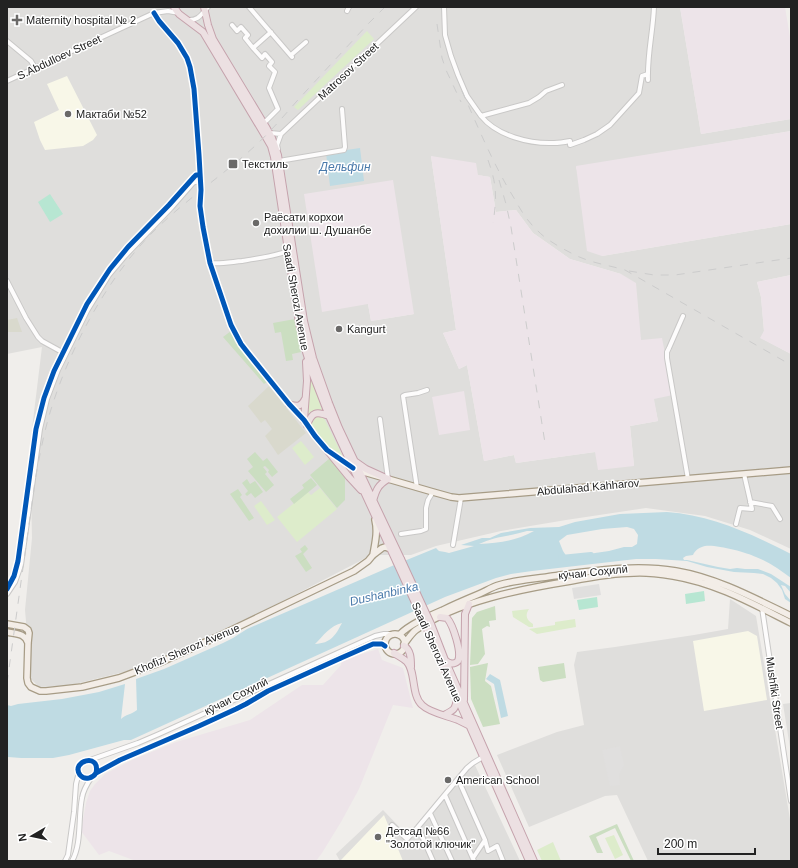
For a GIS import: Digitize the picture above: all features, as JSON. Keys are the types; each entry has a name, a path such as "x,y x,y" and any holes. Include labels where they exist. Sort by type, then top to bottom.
{"highway":[{"name":"Saadi Sherozi Avenue","path":"174,7 179,14 200,29 205,35 271,146 274,157 299,323 315,382 328,416 445,660 534,861"},
{"name":"Saadi Sherozi Avenue","path":"205,8 208,25 212,36 270,133 278,158 304,321 313,358 329,403 373,501 390,550 398,560"},
{"path":"305,422 307,368 306,352"},
{"path":"289,404 299,406 303,404 306,397"},
{"path":"305,422 316,413 328,416"},
{"path":"328,450 349,477 365,494"},
{"path":"354,460 366,469 388,479"},
{"path":"373,501 375,492 380,484 388,479"},
{"path":"464,704 464,614 469,604"},
{"path":"440,617 447,618 453,627 460,655 458,661 454,664 448,663 445,660"},
{"name":"Saadi Sherozi Avenue","path":"428,625 457,699 529,861"},
{"path":"404,645 410,652 416,697 420,704 426,708 459,720 470,726"},
{"path":"394,653 407,662 412,676"},
{"path":"444,715 453,711 457,699"}],"main road":[{"name":"Abdulahad Kahharov","path":"353,468 417,488 450,497 461,498 791,470"},
{"path":"373,555 377,537 377,516"},
{"path":"373,555 385,547 390,550"},
{"name":"Khofizi Sherozi Avenue","path":"7,624 23,626 29,633 27,678 31,687 40,691 65,690 119,678 159,663 253,620 354,571 368,561 373,555"},
{"name":"кӯчаи Соҳилӣ","path":"396,634 496,586 520,581 623,568 657,568 675,570 710,579 733,588 791,616"},
{"name":"кӯчаи Соҳилӣ","path":"404,645 416,631 440,617 469,604 558,583 600,576 634,573 656,573 706,583 725,590 791,623"},
{"path":"520,581 523,587 520,591"},
{"path":"496,586 499,588 501,593 498,596"},
{"path":"7,632 24,636 28,643"},
{"path":"396,634 403,638 404,645 403,649 394,653 387,650 385,641 388,637 396,634"}],"street":[{"path":"161,7 154,13 178,43 187,58 190,67 193,83 201,181 200,206 203,227 210,263 230,324 241,344 328,450 353,468"},
{"path":"249,7 291,56 306,42"},
{"name":"Matrosov Street","path":"281,134 416,7"},
{"path":"444,7 445,34 453,63 468,96 486,122 513,138 537,143 555,144 570,141 570,145 597,134 610,125 639,93 642,76 648,74"},
{"path":"648,80 648,53 653,24 654,7"},
{"path":"187,20 197,19 205,8"},
{"name":"S.Abdulloev Street","path":"7,81 154,13 168,11 179,14"},
{"path":"232,25 237,31 241,27 248,35 245,38 253,48 262,58 265,54 272,62 269,66 275,72 269,88 278,109 264,123"},
{"path":"253,48 271,32"},
{"path":"7,41 31,61 35,68"},
{"path":"481,116 529,103 546,91 562,85"},
{"path":"270,133 281,134 277,145 278,158 344,150 342,109"},
{"path":"7,594 15,582 18,573 30,485 35,434 39,414 50,378 89,300 112,265 193,178 200,175"},
{"path":"30,485 41,423 50,388 63,358 90,306 122,259 195,182 201,181"},
{"path":"210,263 218,264 261,258 288,251"},
{"path":"7,281 26,318 38,337 42,342 62,352"},
{"path":"683,316 667,352 688,479"},
{"path":"417,488 403,396 427,390"},
{"path":"380,419 388,479"},
{"path":"736,524 740,508 752,509 744,474"},
{"path":"401,534 426,529 426,508 428,500 433,492"},
{"path":"453,545 461,498"},
{"path":"750,502 772,506 780,519"},
{"path":"7,588 13,579 16,570 24,533"},
{"name":"Mushfiki Street","path":"762,608 791,800"},
{"name":"кӯчаи Соҳилӣ","path":"79,771 81,762 138,743 159,734 375,636 396,634"},
{"name":"кӯчаи Соҳилӣ","path":"72,861 76,853 84,791 91,778 96,773 120,760 236,709 268,691 341,658 373,644 382,644 385,646"},
{"path":"159,734 162,742"},
{"path":"392,825 407,839 467,768 483,757"},
{"path":"90,760 96,765 96,773"},
{"path":"79,771 80,775 83,777 91,778"},
{"path":"65,861 68,855 76,784 79,771"},
{"path":"458,779 485,840 488,851 497,846 503,861"},
{"path":"445,795 474,860"},
{"path":"430,813 452,861"},
{"path":"418,827 433,861"},
{"path":"474,860 485,840"}],"shaded area":[{"path":"7,7 680,7 701,134 791,119 791,131 576,167 602,256 791,224 791,275 757,282 761,297 764,331 761,338 791,354 791,549 750,530 705,516 646,508 501,531 436,546 411,555 370,555 252,617 140,668 67,686 39,687 31,679 25,610 32,538 30,445 42,347 7,354","holes":["431,156 477,175 490,177 496,212 516,210 533,233 570,259 621,274 641,340 658,421 630,426 634,466 595,452 516,463 514,455 484,461 467,365 459,369 443,333 456,330","368,304 414,314 371,321"]},
{"path":"680,7 785,7 791,43 791,119 701,134"},
{"name":"Мактаби №52","path":"67,76 97,135 93,140 83,146 45,150 34,122 59,110 47,84"},
{"path":"791,131 791,224 602,256 587,251 576,166"},
{"path":"431,156 476,163 478,175 490,177 496,212 516,210 533,233 570,259 621,274 636,283 641,340 662,338 673,395 654,399 658,421 630,426 634,466 598,470 595,452 516,463 514,455 484,461 467,365 459,369 443,333 456,330"},
{"path":"393,180 414,314 371,321 368,304 322,312 304,194"},
{"path":"791,275 791,354 760,338 764,331 761,297 757,282"},
{"path":"17,318 22,332 7,332 7,320"},
{"path":"269,386 306,433 278,455 265,436 272,429 265,420 261,423 248,406"},
{"path":"464,391 470,430 439,435 432,397"},
{"path":"599,584 601,595 574,599 572,588"},
{"path":"730,599 756,616 791,825 791,861 648,861 617,795 605,796 529,827 497,755 557,732 584,725 574,665 577,652 728,629"},
{"path":"748,631 757,636 767,700 704,711 693,641"},
{"path":"378,649 382,660 403,668 413,708 393,705 359,789 341,822 316,861 136,861 109,851 99,855 81,831 86,803 90,791 105,774 132,760 176,742 250,720 302,685 323,685 341,665 342,660"},
{"path":"791,703 791,754 783,704"},
{"path":"620,746 624,765 619,775 620,785 610,786 602,750"},
{"path":"473,761 520,861 340,861 336,854 383,810 408,836"},
{"name":"Детсад №66 \"Золотой ключик\"","path":"384,815 403,861 341,861 341,860"}],"green space":[{"path":"367,31 374,39 298,110 294,107"},
{"path":"50,194 63,214 50,222 38,202"},
{"path":"295,319 301,352 292,354 293,360 286,361 281,332 275,333 273,323"},
{"path":"231,331 235,342 267,382 264,384 223,337"},
{"path":"309,372 322,410 313,411 307,418"},
{"path":"314,416 323,416 345,461 323,441 310,424"},
{"path":"301,441 314,457 305,465 292,448"},
{"path":"255,452 263,461 267,458 278,472 272,477 268,472 269,470 265,466 263,467 267,472 265,474 274,485 266,492 248,471 253,467 247,459"},
{"path":"330,458 345,478 345,500 337,508 310,475"},
{"path":"311,478 317,485 294,504 290,499 304,488 302,485"},
{"path":"247,479 250,484 255,481 263,492 255,498 251,493 247,496 245,494 248,491 242,483"},
{"path":"320,488 337,509 297,542 277,517 308,492 311,495"},
{"path":"238,489 242,495 240,497 254,518 249,521 230,494"},
{"path":"261,501 275,520 267,525 254,506"},
{"path":"305,545 308,549 303,554 312,568 306,572 295,556 302,552 300,549"},
{"path":"704,591 705,601 686,604 685,594"},
{"path":"597,597 598,607 579,610 577,600"},
{"path":"495,606 496,620 489,621 490,627 487,626 482,629 485,654 478,664 470,665 472,618 477,612"},
{"path":"529,609 527,617 533,624 533,627 529,627 513,617 512,611"},
{"path":"575,619 576,627 537,634 529,629 555,625 555,622"},
{"path":"488,663 485,681 491,686 500,724 483,727 471,699 470,667"},
{"path":"564,663 566,678 543,682 540,680 538,667"},
{"path":"617,824 634,861 631,861 615,828 596,837 603,853 597,853 589,836"},
{"path":"614,835 623,855 615,859 605,838"},
{"path":"553,842 561,861 542,861 537,850"}],"water":[{"name":"Дельфин","path":"360,148 364,181 330,186 326,153"},
{"path":"667,512 699,517 715,521 761,539 791,554 791,578 761,559 723,547 703,546 696,550 693,555 683,558 684,560 730,569 758,569 771,574 791,587 791,593 785,586 781,585 791,603 785,599 782,590 777,583 763,574 734,572 707,567 687,561 636,559 511,574 445,597 131,740 124,740 53,758 21,758 7,756 7,705 11,706 62,699 99,692 125,684 121,719 137,710 136,679 164,669 223,643 247,629 392,566 436,548 439,551 449,553 474,546 461,545 482,538 490,538 501,533 530,528 559,527 575,522 620,514","holes":["627,527 634,529 638,535 637,544 632,547 624,547 569,560 559,541 567,535 602,529","527,531 534,531 507,541 479,544 495,538","342,623 332,638 325,642 315,644 327,631"]},
{"path":"490,674 500,680 508,716 501,718 494,684 486,679"}],"waterway":[{"name":"Dushanbinka","path":"561,558 591,555"}],"railway":[{"path":"7,683 35,481 43,440 57,391 78,341 91,316 121,269 156,229 180,207 261,141 385,7"},
{"path":"437,24 442,58 461,102"},
{"path":"462,91 506,185 524,215 541,234 555,244 581,258 625,270 791,365"},
{"path":"488,160 495,184 493,223"},
{"path":"499,180 511,227 545,443"},
{"path":"629,271 654,275 675,275 791,258"}],"cycle path":[{"path":"154,13 178,43 187,58 190,67 194,89 201,190 200,206 203,227 210,263 231,325 241,344 289,404 304,420 315,436 327,450 353,468"},
{"path":"7,589 14,576 18,561 36,429 44,398 54,371 87,304 110,269 128,247 194,177 196,175 200,175"},
{"path":"96,773 96,766 94,762 86,761 79,766 78,770 82,777 91,777 120,760 236,709 268,691 341,658 373,644 382,644 385,646"}],"place":[{"name":"Maternity hospital № 2","path":"17,20"},
{"name":"Мактаби №52","path":"68,114"},
{"name":"Текстиль","path":"233,164"},
{"name":"Раёсати корхои дохилии ш. Душанбе","path":"256,223"},
{"name":"Kangurt","path":"339,329"},
{"name":"American School","path":"448,780"},
{"name":"Детсад №66 \"Золотой ключик\"","path":"378,837"}]}
